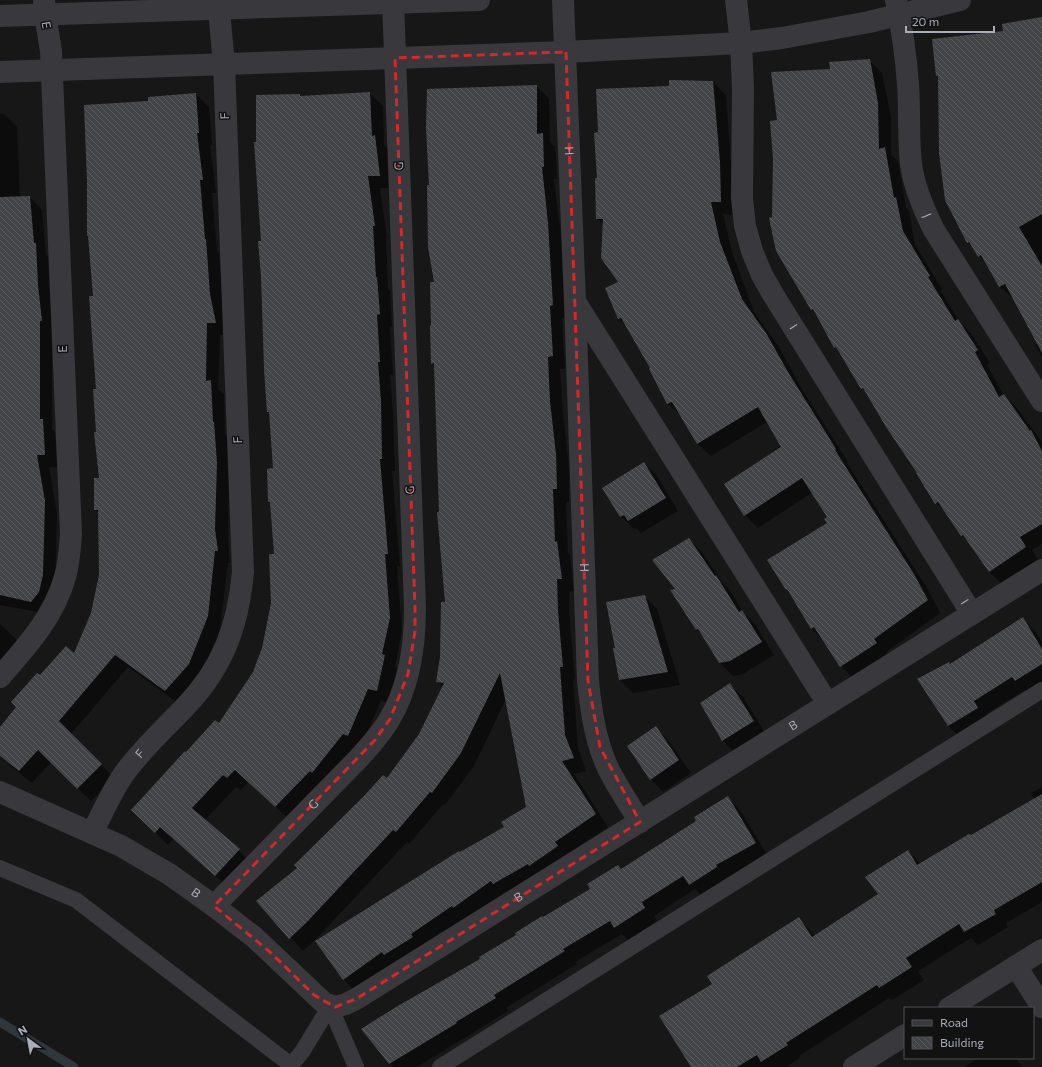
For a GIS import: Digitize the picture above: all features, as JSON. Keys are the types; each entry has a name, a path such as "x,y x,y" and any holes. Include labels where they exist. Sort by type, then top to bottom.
{"street":[{"path":"0,16 44,7 479,0"},
{"name":"H","path":"563,0 587,665 590,704 594,727 607,766 640,822"},
{"name":"I","path":"736,0 741,43 743,88 742,198 745,226 752,251 762,275 774,296 972,614"},
{"path":"0,72 566,52 741,43 817,32 898,8 960,0"},
{"name":"G","path":"214,906 375,740 390,719 401,697 408,674 415,631 415,608 393,2"},
{"name":"F","path":"92,833 113,791 126,771 202,687 217,665 228,643 236,617 241,592 242,572 224,64 218,4"},
{"name":"E","path":"0,677 36,636 57,599 65,577 71,534 52,70 51,51 44,7"},
{"name":"J","path":"898,8 908,85 912,165 917,190 934,230 1042,401"},
{"path":"575,302 828,704"},
{"name":"B","path":"0,792 92,833 147,860 190,888 214,906 270,952 314,995 324,1003 335,1007 356,999 1042,570"},
{"path":"951,1007 1042,950"},
{"path":"1016,966 1042,1007"},
{"path":"854,1067 904,1036"}],"lane":[{"path":"440,1067 1042,690"},
{"path":"0,868 76,900 291,1064 302,1052 330,1006"},
{"path":"330,1006 356,1067"}],"highlighted area":[{"path":"566,52 588,681 600,747 640,822 356,999 335,1007 314,995 270,952 214,906 375,740 390,719 408,674 415,631 415,608 395,58"}],"building":[{"path":"1042,17 1042,214 1019,227 1042,266 1042,353 1005,284 999,287 981,255 978,257 969,242 967,243 945,200 939,153 938,76 936,76 932,39 1003,31 1002,24"},
{"path":"870,59 878,103 879,149 885,147 894,198 896,197 903,231 930,276 928,277 955,321 958,319 978,350 975,352 999,397 1004,394 1030,431 1031,430 1042,451 1042,524 1020,537 1026,547 989,572 963,535 961,536 938,502 935,504 863,388 861,389 836,347 834,348 813,309 811,310 776,251 769,218 772,217 773,159 770,121 777,120 771,72 830,69 829,62"},
{"path":"669,80 713,81 720,162 721,202 711,202 720,242 742,299 766,333 788,372 836,449 835,450 914,574 928,600 874,639 877,643 840,667 814,627 811,629 787,589 786,590 767,560 827,523 824,519 827,517 802,478 744,516 724,484 781,447 758,407 697,444 672,402 667,404 649,369 650,368 621,318 618,319 605,288 618,282 601,258 603,219 596,219 595,178 597,178 594,133 598,132 596,89 669,86"},
{"path":"537,85 537,134 543,133 544,167 542,167 548,223 553,305 550,306 553,356 548,357 550,401 556,454 557,489 553,489 555,542 557,541 562,579 557,579 563,667 560,667 565,735 574,758 562,761 596,814 555,842 558,846 529,866 528,864 493,884 491,881 453,908 452,906 411,934 413,937 384,955 382,952 343,980 315,941 459,851 460,852 504,827 501,822 526,807 500,673 461,753 432,793 430,792 396,832 393,830 306,923 289,939 256,901 297,868 294,865 363,797 383,775 387,778 419,734 444,683 436,682 440,657 441,602 445,602 437,512 439,512 434,363 431,364 430,282 434,282 428,247 427,185 429,185 426,128 427,89"},
{"path":"370,92 372,136 375,135 380,176 368,176 375,226 373,226 380,314 377,315 381,401 382,459 380,459 388,554 385,554 390,618 382,654 385,655 377,691 368,689 348,736 343,734 312,773 310,771 275,807 235,770 227,778 223,775 192,808 240,849 215,876 160,827 155,833 131,810 215,720 219,723 253,672 262,648 271,603 269,554 274,554 270,502 268,502 267,469 273,468 264,369 261,276 258,241 261,241 254,142 256,142 256,95 300,94 300,96"},
{"path":"196,93 199,133 197,133 203,180 200,180 205,239 210,294 216,323 207,323 206,381 211,380 217,463 215,529 218,551 215,551 208,616 189,664 165,691 115,655 59,721 102,764 77,789 38,750 19,771 0,756 0,727 16,707 11,702 37,673 40,675 66,646 74,653 91,613 99,575 98,510 94,510 94,478 99,478 94,432 96,432 93,389 96,389 89,296 93,296 87,236 87,181 84,105 148,101 148,97"},
{"path":"30,196 34,243 36,243 38,285 42,321 40,321 40,419 43,419 45,455 37,455 45,501 43,575 39,592 31,602 0,595 0,197"},
{"path":"644,462 666,498 628,521 624,515 620,517 602,488"},
{"path":"689,538 715,576 716,575 739,612 742,610 762,642 730,661 719,663 698,629 696,630 670,590 675,589 652,560"},
{"path":"645,595 668,672 619,680 613,648 615,648 606,602"},
{"path":"1023,617 1042,649 1042,664 1015,681 1012,677 974,701 978,708 948,726 917,679 949,662 950,664"},
{"path":"730,683 754,721 722,741 700,703"},
{"path":"656,726 679,760 650,780 627,746"},
{"path":"1042,794 1042,882 994,910 996,914 964,932 959,924 906,958 912,967 879,988 877,985 786,1043 788,1045 761,1062 757,1055 737,1067 691,1067 659,1016 712,984 707,976 799,917 812,937 878,894 865,877 908,850 917,865 969,834 971,835"},
{"path":"728,796 756,843 716,865 717,867 689,885 683,876 642,902 645,908 614,928 610,921 563,949 565,951 494,995 496,998 389,1064 361,1029 396,1007 480,959 479,957 516,935 515,933 590,889 587,884 618,865 621,869 696,821 694,817"}],"waterway":[{"path":"0,1022 74,1067"}]}
